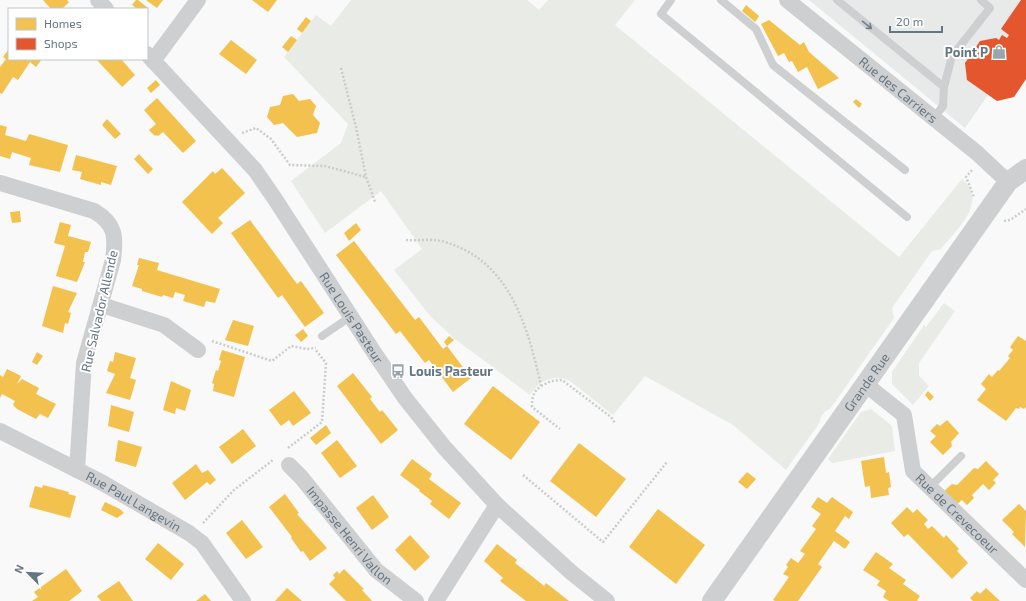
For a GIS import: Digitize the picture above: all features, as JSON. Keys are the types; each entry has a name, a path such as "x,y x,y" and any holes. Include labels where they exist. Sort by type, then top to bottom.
{"street":[{"path":"98,0 105,8"},
{"path":"150,57 198,0"},
{"name":"Rue des Carriers","path":"787,0 934,118 981,157 1008,182"},
{"name":"Rue Louis Pasteur","path":"150,57 255,170 350,317 405,398 444,447 497,505 607,601"},
{"name":"Grande Rue","path":"712,601 1008,182 1026,169"},
{"name":"Rue Salvador Allende","path":"0,183 94,211 103,216 114,232 115,243 113,260 102,305 84,364 77,470"},
{"path":"102,305 164,325 204,345"},
{"name":"Rue de Crevecoeur","path":"865,384 904,414 913,471 1026,580"},
{"name":"Rue Paul Langevin","path":"0,431 148,508 192,534 202,543 243,601"},
{"name":"Impasse Henri Vallon","path":"284,457 376,570 416,601"},
{"path":"436,601 497,505"}],"lane":[{"path":"671,0 661,14 907,217"},
{"path":"721,0 756,29 773,65 905,170"},
{"path":"837,0 944,87"},
{"path":"934,118 943,106 944,87 952,56 990,8 981,0"},
{"path":"322,336 350,317"},
{"path":"930,487 961,456"}],"path":[{"path":"341,68 356,127 366,177 375,202"},
{"path":"241,133 256,128 271,140 290,165 325,166 366,177"},
{"path":"973,203 975,200 966,177 975,166"},
{"path":"1000,220 1010,220 1026,209"},
{"path":"406,240 444,241 466,250 490,266 517,304 533,348 541,386"},
{"path":"315,349 322,336"},
{"path":"204,345 272,361 291,346 307,350 315,349"},
{"path":"192,534 234,490 284,457 322,422 326,363 315,349"},
{"path":"560,429 532,407 532,397 535,390 551,381 562,380 611,417 615,423"},
{"path":"523,476 603,542 667,462"}],"shaded area":[{"path":"351,0 527,0 539,10 548,0 635,0 615,25 899,257 962,179 970,188 972,197 968,215 941,249 932,251 892,308 894,318 830,409 823,414 820,422 786,470 733,425 645,376 613,415 570,381 564,379 553,378 542,382 530,395 455,339 431,317 394,270 422,249 381,191 325,233 291,181 341,143 348,124 284,57 316,15 331,26"},
{"path":"809,0 1026,0 1026,79 1014,97 997,101 988,95 965,128"},
{"path":"944,303 955,311 919,363 919,376 929,386 913,405 892,384 892,372 924,325 926,327"},
{"path":"871,409 892,426 895,451 832,463 828,459 861,412"}],"building: Homes":[{"path":"43,0 67,0 69,2 63,8 50,8"},
{"path":"136,0 138,0 148,8 136,8 132,5"},
{"path":"146,0 163,0 157,8"},
{"path":"252,0 277,0 268,12"},
{"path":"746,5 759,16 755,22 742,11"},
{"path":"306,17 311,21 302,33 297,29"},
{"path":"769,20 800,45 804,42 809,52 839,78 818,89 807,67 798,72 792,61 789,62 784,53 778,56 761,24"},
{"path":"291,36 297,40 288,52 282,47"},
{"path":"231,40 257,60 246,74 219,54"},
{"path":"8,50 8,60 41,60 36,67 30,62 18,80 13,77 2,94 0,93 0,67 6,59 3,57"},
{"path":"97,60 122,60 135,75 122,87"},
{"path":"156,80 160,85 151,93 147,88"},
{"path":"293,94 299,101 310,99 316,106 313,115 320,123 317,133 297,137 283,123 274,125 267,117 270,107 280,105 283,96"},
{"path":"157,98 196,141 183,153 163,132 158,136 155,136 149,130 156,124 144,110"},
{"path":"856,99 862,104 859,108 853,102"},
{"path":"107,119 121,134 115,139 102,125"},
{"path":"0,125 7,127 5,135 26,141 29,134 68,145 60,172 29,165 31,158 12,152 10,159 0,156"},
{"path":"139,154 153,169 148,174 134,159"},
{"path":"76,155 117,166 111,185 101,182 101,185 80,179 82,172 72,170"},
{"path":"222,168 245,193 218,218 223,223 212,234 182,202 213,171 215,174"},
{"path":"20,211 21,222 12,223 10,212"},
{"path":"250,220 297,284 301,281 324,313 305,327 282,295 278,298 231,233"},
{"path":"60,222 71,225 68,236 91,242 88,252 85,252 83,262 85,262 77,282 56,276 65,246 54,243"},
{"path":"356,223 361,230 349,241 344,233"},
{"path":"354,241 415,320 419,317 443,349 447,346 471,378 453,392 429,360 425,363 400,331 396,334 336,255"},
{"path":"139,258 159,263 157,270 220,289 215,303 206,301 204,307 183,301 185,295 175,292 173,298 163,295 162,297 142,291 142,289 132,286 139,265 137,265"},
{"path":"53,286 77,293 68,312 71,313 68,324 65,323 63,333 42,326"},
{"path":"233,320 254,326 248,346 225,340"},
{"path":"303,329 308,336 301,342 295,335"},
{"path":"449,336 454,340 447,346 444,342"},
{"path":"1018,336 1026,341 1026,407 1024,409 1020,407 1019,409 1016,408 1006,421 977,400 986,389 981,384 989,374 992,377 998,370 999,371 1010,358 1008,356 1013,350 1010,347"},
{"path":"222,350 245,357 234,397 213,391 214,384 212,383 216,370 218,371"},
{"path":"37,352 43,356 37,365 32,362"},
{"path":"115,352 136,358 130,378 136,380 130,400 106,393 115,374 107,371 110,361 113,362"},
{"path":"7,369 21,376 17,384 22,379 39,388 36,394 56,404 48,418 40,414 36,419 17,409 13,405 15,401 2,394 0,398 0,375 3,377"},
{"path":"353,373 372,397 370,399 380,412 382,410 398,430 381,444 337,386"},
{"path":"171,381 191,390 185,411 176,408 175,414 163,410"},
{"path":"493,386 540,422 511,460 464,424"},
{"path":"294,391 311,413 293,426 289,420 281,426 269,410"},
{"path":"928,391 934,397 930,401 925,395"},
{"path":"111,405 134,412 129,432 108,426"},
{"path":"947,420 959,433 951,442 952,446 943,455 930,442 936,436 930,431 937,424 940,426"},
{"path":"326,425 331,433 316,445 310,438"},
{"path":"243,429 256,446 232,464 219,447"},
{"path":"118,440 142,447 136,467 115,461"},
{"path":"337,440 357,466 340,478 321,453"},
{"path":"579,443 626,479 596,517 550,481"},
{"path":"884,457 886,473 889,472 891,487 888,488 889,495 871,498 870,486 865,487 861,461"},
{"path":"412,459 432,474 429,479 461,503 449,519 430,504 432,501 419,491 420,490 400,475"},
{"path":"986,461 999,474 993,480 996,483 989,490 983,484 972,495 974,498 967,505 962,500 956,505 943,492 952,484 957,485 974,468 978,469"},
{"path":"196,464 202,473 208,470 216,480 210,485 207,482 185,500 172,483"},
{"path":"747,472 756,479 747,489 738,482"},
{"path":"43,485 69,492 68,494 76,496 70,518 29,507 35,486 42,488"},
{"path":"285,494 299,513 297,514 327,548 310,561 303,551 301,552 291,538 292,537 269,507"},
{"path":"373,495 389,517 372,530 356,508"},
{"path":"818,497 827,503 832,497 853,512 849,519 845,516 835,531 850,542 845,549 834,541 818,564 822,567 798,601 775,601 773,600 789,577 783,574 788,567 786,565 791,558 798,563 805,554 800,551 816,529 812,526 821,514 811,507"},
{"path":"105,502 120,509 124,513 117,518 101,510"},
{"path":"1019,504 1026,511 1025,547 1012,534 1014,532 1002,520"},
{"path":"907,507 913,513 917,509 928,520 924,524 928,529 932,526 944,538 946,535 959,549 957,551 968,563 952,579 908,534 904,537 891,523"},
{"path":"658,509 705,545 676,584 629,547"},
{"path":"242,520 263,547 246,559 226,533"},
{"path":"410,535 430,557 415,571 395,550"},
{"path":"158,543 184,564 171,580 145,559"},
{"path":"497,544 517,560 515,563 544,586 546,583 569,601 526,601 500,581 503,578 484,561"},
{"path":"876,552 893,564 889,568 906,580 903,584 920,596 917,600 918,601 889,601 883,597 886,591 877,585 880,581 863,570"},
{"path":"66,569 82,591 69,601 32,601 38,597 34,592"},
{"path":"344,569 364,589 362,590 372,601 346,601 329,584 335,578 333,575 337,571 339,574"},
{"path":"119,581 133,601 101,601 97,596"},
{"path":"287,588 302,601 275,601"},
{"path":"986,588 1000,601 973,601 970,598 977,591 980,594"},
{"path":"205,594 211,601 196,601"}],"building: Shops":[{"name":"Point P","path":"1021,0 1026,0 1026,79 1014,97 997,101 967,80 965,63 980,41 996,38 999,40 1002,35 1007,38 1009,35 1001,29"}],"place":[{"name":"Point P","path":"999,52"},
{"name":"Louis Pasteur","path":"398,371"}]}
